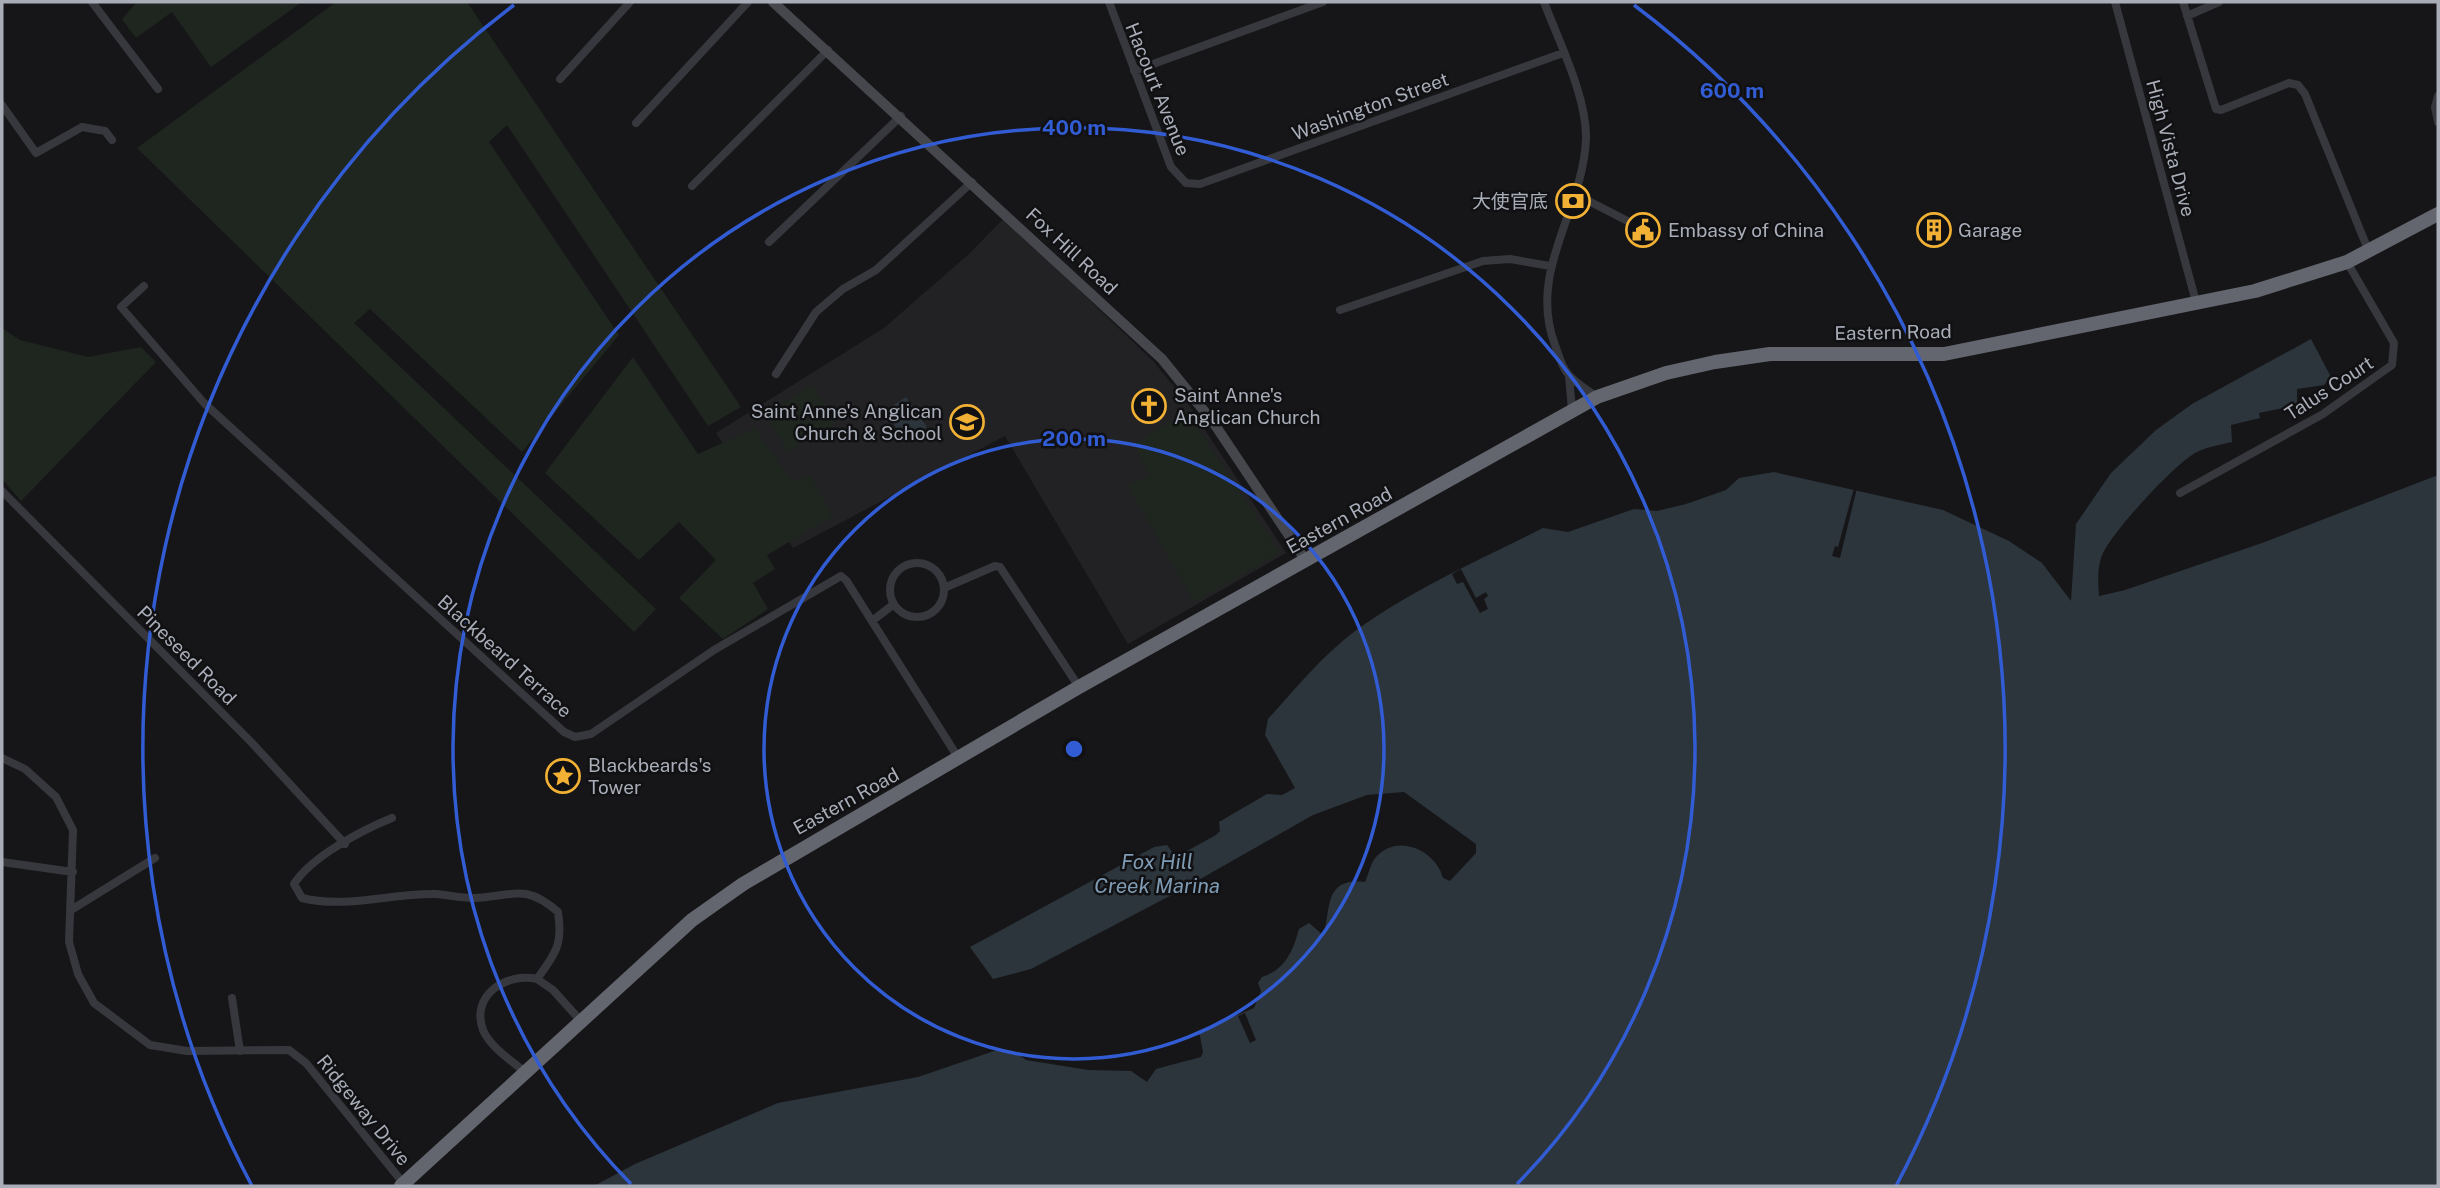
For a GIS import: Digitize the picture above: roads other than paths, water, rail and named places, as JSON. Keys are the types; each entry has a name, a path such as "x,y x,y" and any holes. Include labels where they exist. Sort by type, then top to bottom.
{"highway":[{"name":"Eastern Road","path":"402,1185 692,920 743,884 1079,687 1597,397 1666,373 1715,362 1770,354 1944,354 2255,291 2347,262 2438,214"}],"main road":[{"name":"Fox Hill Road","path":"773,2 901,116 1162,359 1213,422 1306,561"}],"street":[{"path":"92,2 158,89"},
{"path":"560,79 629,2"},
{"path":"636,123 748,2"},
{"name":"Hacourt Avenue","path":"1109,2 1171,167 1186,183"},
{"path":"1134,71 1323,2"},
{"path":"1544,2 1582,107 1586,136 1583,170 1577,195 1550,266 1547,310 1553,339 1569,376 1572,410"},
{"name":"High Vista Drive","path":"2115,2 2196,302"},
{"path":"2183,2 2216,109 2221,110 2289,83 2298,85 2305,94 2369,252"},
{"path":"2187,16 2219,2"},
{"path":"692,186 828,50"},
{"name":"Washington Street","path":"1186,183 1200,184 1563,53"},
{"path":"2438,96 2435,107 2438,122"},
{"path":"2,105 36,153 82,127 105,131 112,141"},
{"path":"769,242 901,116"},
{"path":"776,374 816,312 843,289 876,270 972,182"},
{"path":"1577,195 1645,230"},
{"path":"1340,310 1483,261 1510,259 1550,266"},
{"name":"Talus Court","path":"2180,493 2323,414 2392,365 2394,343 2347,262"},
{"name":"Blackbeard Terrace","path":"145,286 121,307 204,403 564,732 575,737 590,734 714,650 833,578 841,576 958,759"},
{"path":"1569,376 1597,397"},
{"name":"Pineseed Road","path":"2,491 252,743 345,844"},
{"path":"914,563 931,566 938,572 944,588 940,605 925,616 908,615 894,604 890,587 898,571 914,563"},
{"path":"944,588 995,566 1000,567 1007,573 1079,687"},
{"path":"872,621 894,604"},
{"name":"Ridgeway Drive","path":"2,758 25,769 56,797 73,830 69,942 78,974 94,1003 150,1045 187,1051 289,1050 306,1063 402,1185"},
{"path":"392,818 368,828 304,868 295,884 302,898 324,903 437,894 478,898 517,891 540,896 558,912 561,930 557,951 537,979"},
{"path":"71,910 155,858"},
{"path":"2,862 73,872"},
{"path":"525,1072 491,1041 484,1031 481,1016 487,995 496,985 524,975 537,979 553,990 580,1020"},
{"path":"232,998 240,1051"}],"water":[{"name":"Fox Hill Creek Marina","path":"2311,339 2331,377 2324,385 2297,389 2297,405 2259,413 2260,418 2231,425 2232,442 2199,451 2159,484 2131,515 2103,553 2099,568 2099,596 2125,590 2262,543 2438,475 2438,1186 594,1186 635,1164 778,1103 918,1077 1000,1049 1014,1051 1026,1060 1088,1070 1131,1071 1147,1082 1156,1069 1201,1057 1203,1052 1199,1031 1254,1008 1261,991 1258,983 1287,959 1299,929 1309,923 1323,935 1335,890 1351,882 1365,882 1371,865 1386,849 1396,846 1416,848 1433,860 1443,878 1450,881 1476,853 1476,844 1404,792 1367,795 1313,815 1181,890 1031,969 993,979 970,947 1154,847 1167,845 1176,857 1216,835 1220,831 1219,822 1267,794 1282,795 1295,788 1265,735 1268,719 1320,662 1355,631 1423,588 1543,528 1568,532 1634,509 1657,511 1686,504 1726,490 1739,478 1774,472 1943,510 2009,541 2042,563 2071,601 2076,524 2111,473 2156,430 2192,404"},
{"path":"906,397 927,427 906,442 891,420 886,422 880,414"}],"place":[{"name":"大使官底","path":"1573,201"},
{"name":"Embassy of China","path":"1643,230"},
{"name":"Garage","path":"1934,230"},
{"name":"Saint Anne's Anglican Church","path":"1149,406"},
{"name":"Saint Anne's Anglican Church & School","path":"967,422"},
{"name":"Blackbeards's Tower","path":"563,776"}]}
